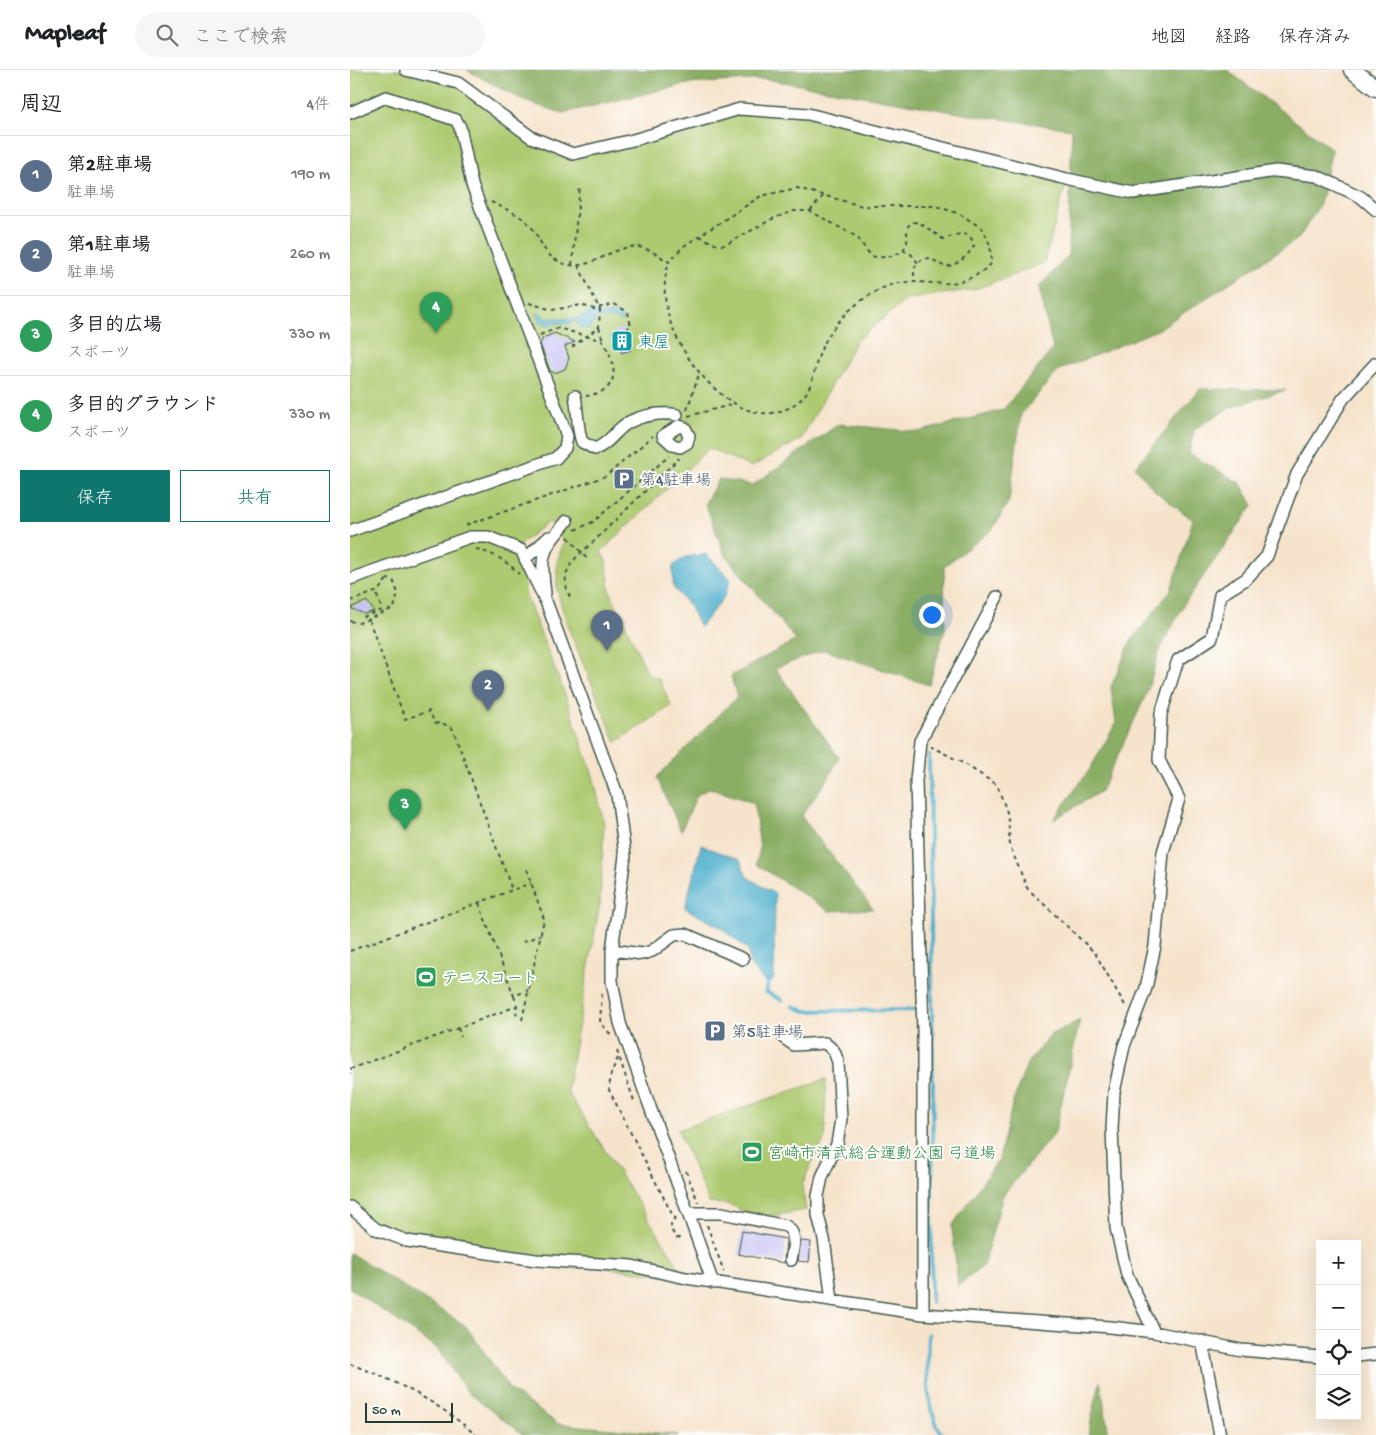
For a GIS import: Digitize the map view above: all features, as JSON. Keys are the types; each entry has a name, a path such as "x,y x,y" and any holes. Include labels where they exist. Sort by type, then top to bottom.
{"highway":[{"path":"1356,73 1376,88"}],"street":[{"path":"406,70 458,83 531,137 573,154 633,140 740,109 808,114 1067,179 1133,193 1276,171 1317,176 1360,197 1376,210"},
{"path":"350,113 386,97 456,120 460,127 476,194 567,436 565,448 556,458 350,531"},
{"path":"1154,1332 1127,1275 1116,1228 1112,1128 1114,1092 1124,1046 1146,988 1155,946 1163,852 1179,799 1159,760 1161,714 1178,660 1212,638 1220,595 1246,579 1267,556 1297,474 1343,400 1376,363"},
{"path":"575,396 579,415 579,434 582,442 595,449 603,446 627,424 667,413 681,416"},
{"path":"523,554 567,521 546,546 541,568 547,604"},
{"path":"350,579 470,537 488,537 523,554 547,604 617,794 625,856 612,950 612,981 620,1023 684,1214 713,1282"},
{"path":"923,1314 923,1050 916,781 920,741 997,597"},
{"path":"612,950 642,954 652,951 674,935 685,934 743,959"},
{"path":"784,1038 794,1045 825,1043 834,1051 838,1062 840,1119 837,1144 822,1177 818,1196 818,1215 824,1239 832,1300"},
{"path":"350,1207 376,1229 407,1240 536,1260 632,1266 713,1282 923,1314 1154,1332 1250,1351 1316,1358"},
{"path":"684,1214 722,1213 786,1226 792,1230 795,1238 791,1260"},
{"path":"1202,1341 1220,1435"},
{"path":"1361,1356 1376,1354"}],"path":[{"path":"572,265 580,186"},
{"path":"797,188 862,206 936,206 960,214 983,229 990,245 992,263 979,275 956,284 914,282 882,288 843,317 828,336 811,384 801,399 780,411 757,413 734,404 714,391 699,374 673,331 667,309 664,278 669,262 684,246 699,236 719,225 761,196 797,188"},
{"path":"476,194 520,216 532,228 544,252 565,264 578,265 596,261 624,247 640,247 669,262"},
{"path":"810,210 824,195"},
{"path":"699,236 717,245 726,245 774,218 794,211 810,210 857,237 870,256 878,258 893,255 903,250 908,226 913,222 920,223 943,239 962,233 968,234 972,238 974,246 970,253 952,266 945,267 930,258 922,259 914,268 914,282"},
{"path":"903,250 911,254 918,264"},
{"path":"575,396 594,395 604,390 612,380 615,370 599,327 599,308 578,265"},
{"path":"517,304 527,302 552,310 581,305 591,309 614,304 628,312 631,326 623,332"},
{"path":"572,347 599,327"},
{"path":"530,339 558,328 603,341"},
{"path":"681,416 699,374"},
{"path":"681,416 734,404"},
{"path":"681,416 690,422"},
{"path":"460,527 606,476 660,435"},
{"path":"575,530 593,522 669,456 679,458"},
{"path":"570,597 566,589 567,568 679,458 684,456"},
{"path":"566,534 588,560"},
{"path":"468,550 476,549 495,555 509,563 523,582"},
{"path":"350,621 359,623 388,612 397,602 398,593 394,583 389,578 377,583"},
{"path":"362,617 382,610 377,596 378,591 387,579"},
{"path":"350,601 378,591"},
{"path":"368,620 405,719 430,712 434,723 444,724 453,729 512,890"},
{"path":"920,741 964,763 998,785 1008,815 1010,846 1027,888 1095,953 1134,1020"},
{"path":"522,1020 544,919 524,866"},
{"path":"350,951 531,883"},
{"path":"479,903 518,1006 516,1018"},
{"path":"524,942 541,935"},
{"path":"514,996 528,990"},
{"path":"602,994 600,1022 613,1037"},
{"path":"350,1069 518,1006"},
{"path":"458,1028 462,1037"},
{"path":"617,1050 637,1108"},
{"path":"619,1058 611,1074 609,1090 674,1218"},
{"path":"684,1214 674,1218 671,1223 671,1230 677,1238 684,1238 689,1242"},
{"path":"350,1364 377,1373 427,1397 476,1435"}],"green space":[{"path":"350,70 406,70 458,83 531,137 573,154 740,109 808,114 1067,179 1044,263 976,289 907,299 856,341 801,439 751,467 709,448 601,552 606,561 610,592 648,674 659,679 671,706 616,742 567,625 557,590 557,562 564,542 549,521 520,544 526,596 565,695 593,776 604,824 600,902 567,1091 686,1278 407,1241 350,1208"},
{"path":"467,70 1227,70 1332,149 1320,204 1299,238 1157,330 1059,370 1021,414 1009,501 992,530 944,566 945,629 929,685 824,650 775,668 839,758 827,780 801,816 873,909 829,911 756,864 760,848 754,803 710,788 697,795 681,831 657,777 737,697 731,676 796,640 725,555 705,503 719,479 753,485 839,424 918,432 1003,410 1053,349 1039,287 1068,256 1072,129 965,114 766,79 687,84 563,113 526,102"},
{"path":"1200,389 1286,390 1231,407 1194,429 1189,454 1240,483 1253,505 1184,604 1159,652 1146,695 1101,791 1053,820 1090,769 1116,723 1111,687 1130,643 1171,590 1193,520 1155,491 1135,467"},
{"path":"1080,1020 1055,1132 1003,1195 983,1266 958,1286 952,1226 999,1159 1013,1102 1027,1064 1050,1035"},
{"name":"宮崎市清武総合運動公園 弓道場","path":"826,1079 825,1138 802,1186 806,1210 770,1216 748,1213 729,1204 709,1203 678,1130"},
{"path":"350,1253 466,1326 510,1390 558,1424 678,1435 524,1435 468,1393 438,1349 350,1288"},
{"path":"1100,1381 1109,1435 1088,1435"}],"water":[{"path":"590,312 617,313 624,320 622,322 616,319 597,318 589,329 582,329 575,321 569,324 543,323 539,321 537,313 540,313 547,319 578,318"},
{"path":"706,554 731,579 724,597 700,627 690,607 673,587 673,566 685,557"},
{"path":"701,845 740,860 747,877 775,894 774,977 772,982 764,981 750,965 748,950 721,928 685,908"}],"building":[{"name":"東屋","path":"622,328 631,350 622,353 613,331"},
{"path":"555,333 575,342 565,346 569,358 565,369 555,373 550,371 540,344 543,338"},
{"path":"367,601 374,611 365,614 350,608"},
{"path":"742,1231 786,1239 784,1263 738,1254"},
{"path":"801,1241 811,1242 809,1262 798,1261"}],"waterway":[{"path":"929,755 933,1079 931,1302"},
{"path":"768,980 766,992 782,1000"},
{"path":"793,1006 805,1011 918,1010"},
{"path":"928,1334 927,1373 929,1399 936,1423 942,1435"}],"place":[{"name":"多目的グラウンド","path":"436,333"},
{"name":"東屋","path":"622,341"},
{"name":"第4駐車場","path":"624,479"},
{"name":"第2駐車場","path":"607,651"},
{"name":"第1駐車場","path":"488,711"},
{"name":"多目的広場","path":"405,830"},
{"name":"テニスコート","path":"426,977"},
{"name":"第5駐車場","path":"715,1031"},
{"name":"宮崎市清武総合運動公園 弓道場","path":"752,1152"}]}
